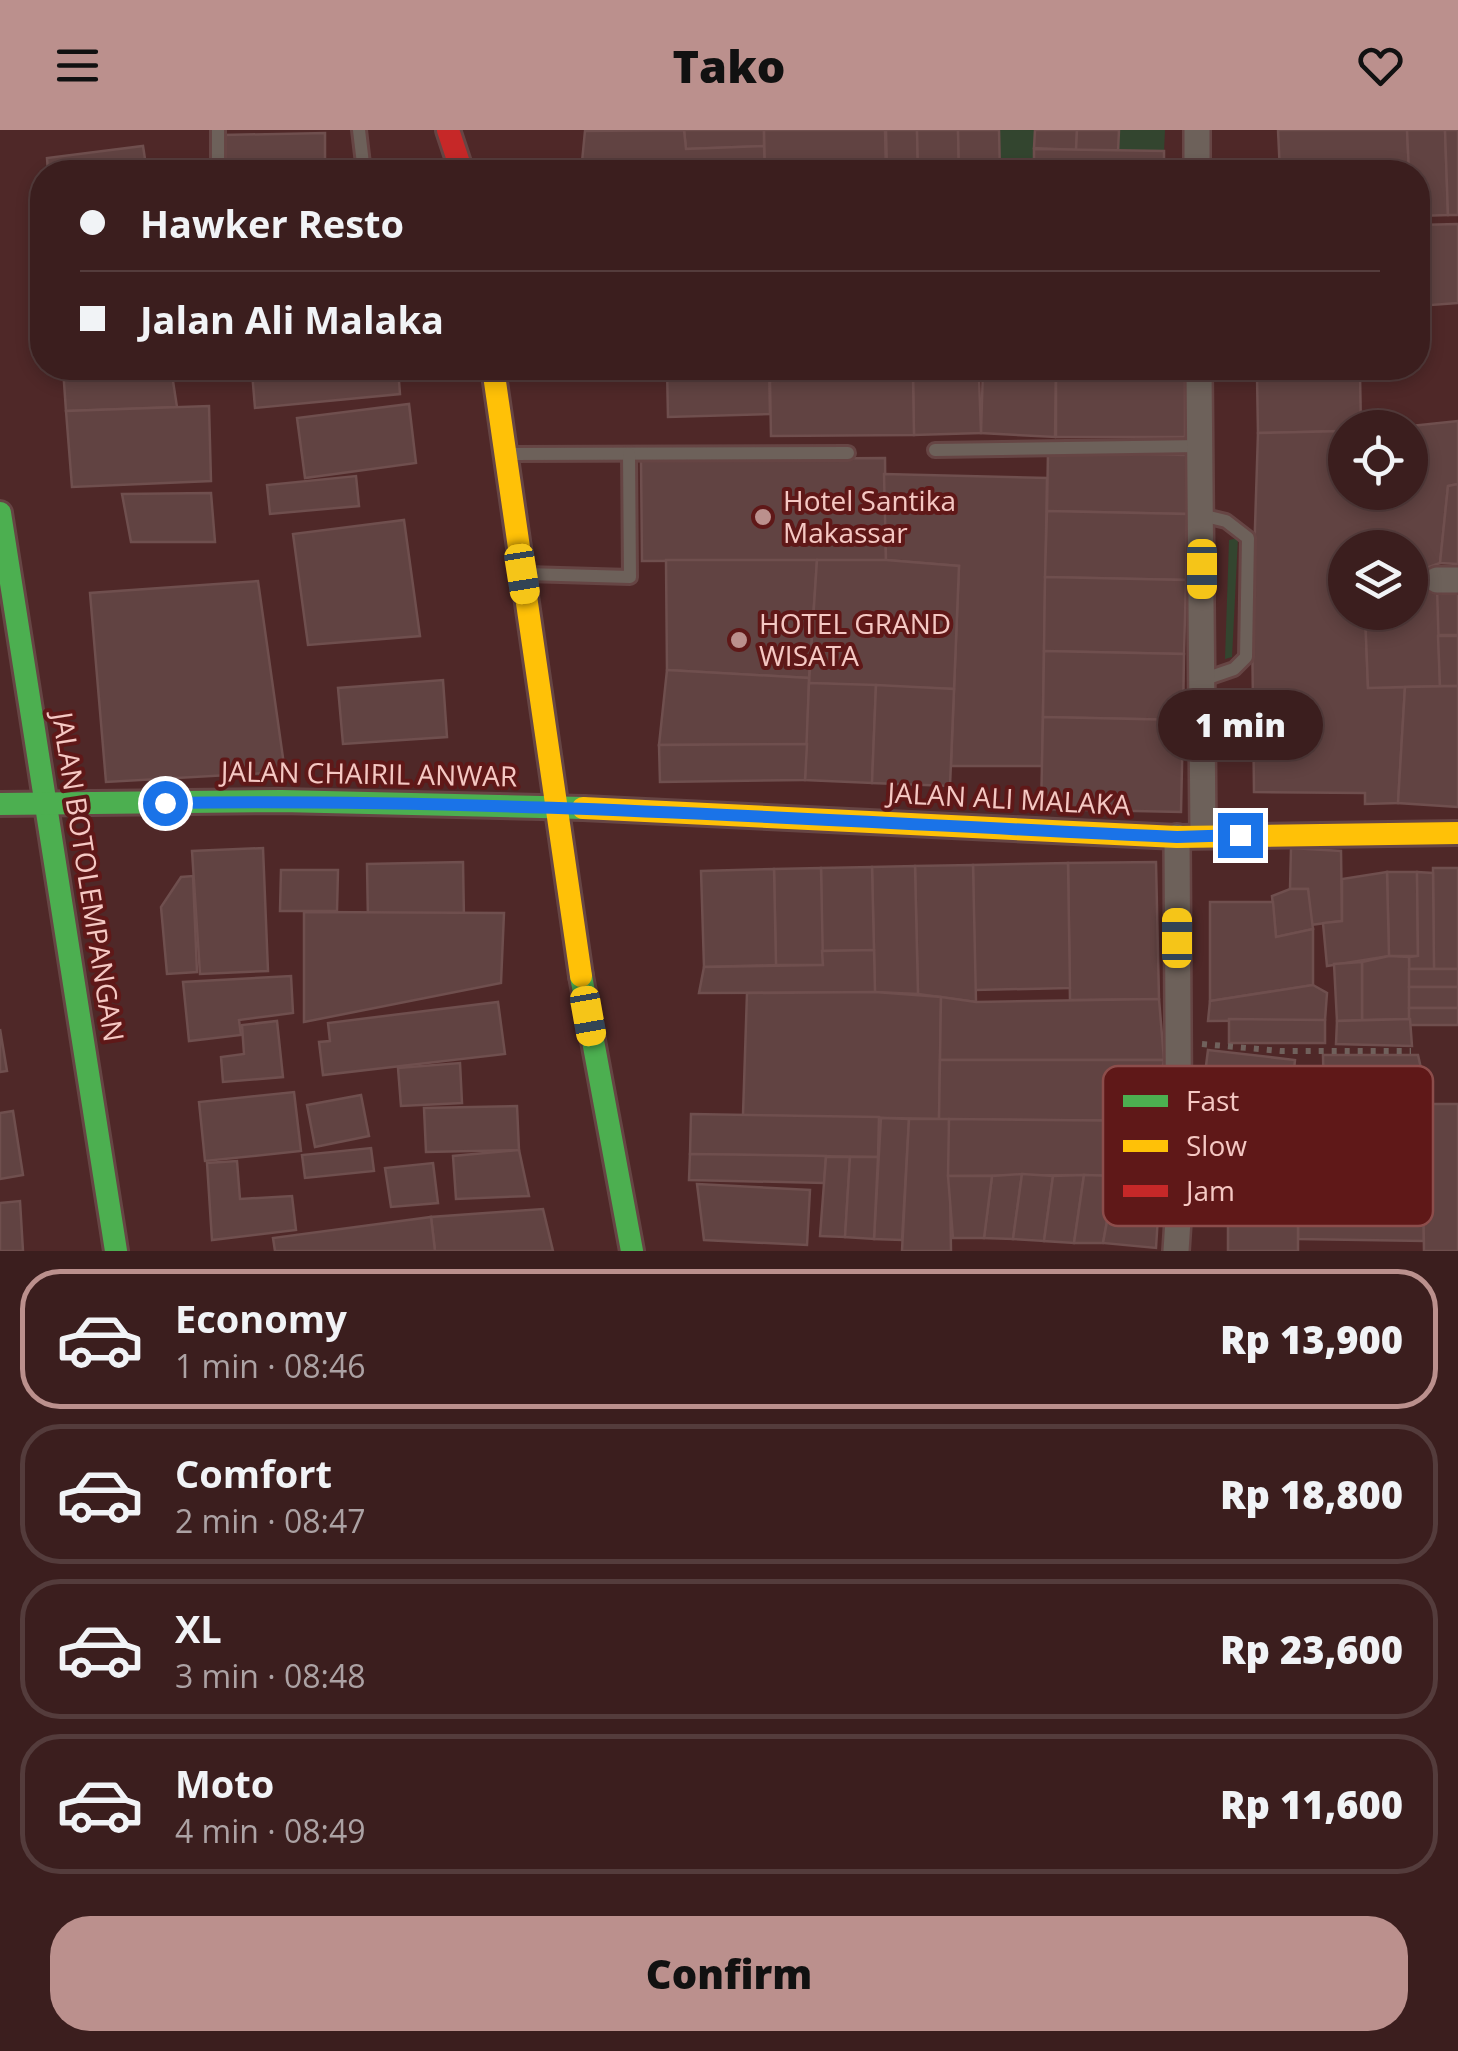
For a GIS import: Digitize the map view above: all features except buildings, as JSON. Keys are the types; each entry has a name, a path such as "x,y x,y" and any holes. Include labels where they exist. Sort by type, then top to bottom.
{"street":[{"path":"448,130 457,160"},
{"path":"464,160 471,130"},
{"path":"1197,130 1198,160"},
{"path":"495,380 582,984 632,1251"},
{"path":"1199,380 1203,836"},
{"name":"JALAN BOTOLEMPANGAN","path":"0,513 116,1251"},
{"name":"JALAN CHAIRIL ANWAR","path":"0,804 282,801 558,807"},
{"name":"JALAN ALI MALAKA","path":"558,807 1177,837 1458,833"},
{"path":"1177,837 1178,1066"},
{"path":"1176,1226 1176,1251"}],"lane":[{"path":"218,130 218,160"},
{"path":"359,130 363,160"},
{"path":"935,450 1200,446"},
{"path":"505,454 848,452"},
{"path":"522,574 630,577 629,454"},
{"path":"1200,515 1226,521 1248,538 1246,657 1234,668 1202,680"}],"path":[{"path":"1178,1042 1281,1051 1411,1051"}],"green space":[{"path":"999,130 1035,130 1035,160 1000,160"},
{"path":"1119,130 1165,130 1164,151 1118,152"},
{"path":"1238,538 1232,657 1225,659 1229,540"}],"traffic: fast":[{"path":"0,513 116,1251"},
{"path":"0,804 281,801 583,808"},
{"path":"581,976 632,1251"}],"traffic: slow":[{"path":"495,380 581,976"},
{"path":"583,808 1177,837 1458,833"}],"traffic: jam":[{"path":"448,130 458,160"}],"place":[{"name":"Hotel Santika Makassar","path":"763,517"},
{"name":"HOTEL GRAND WISATA","path":"739,640"}],"route":[{"path":"165,803 282,801 558,807 1177,837 1240,835"}]}
